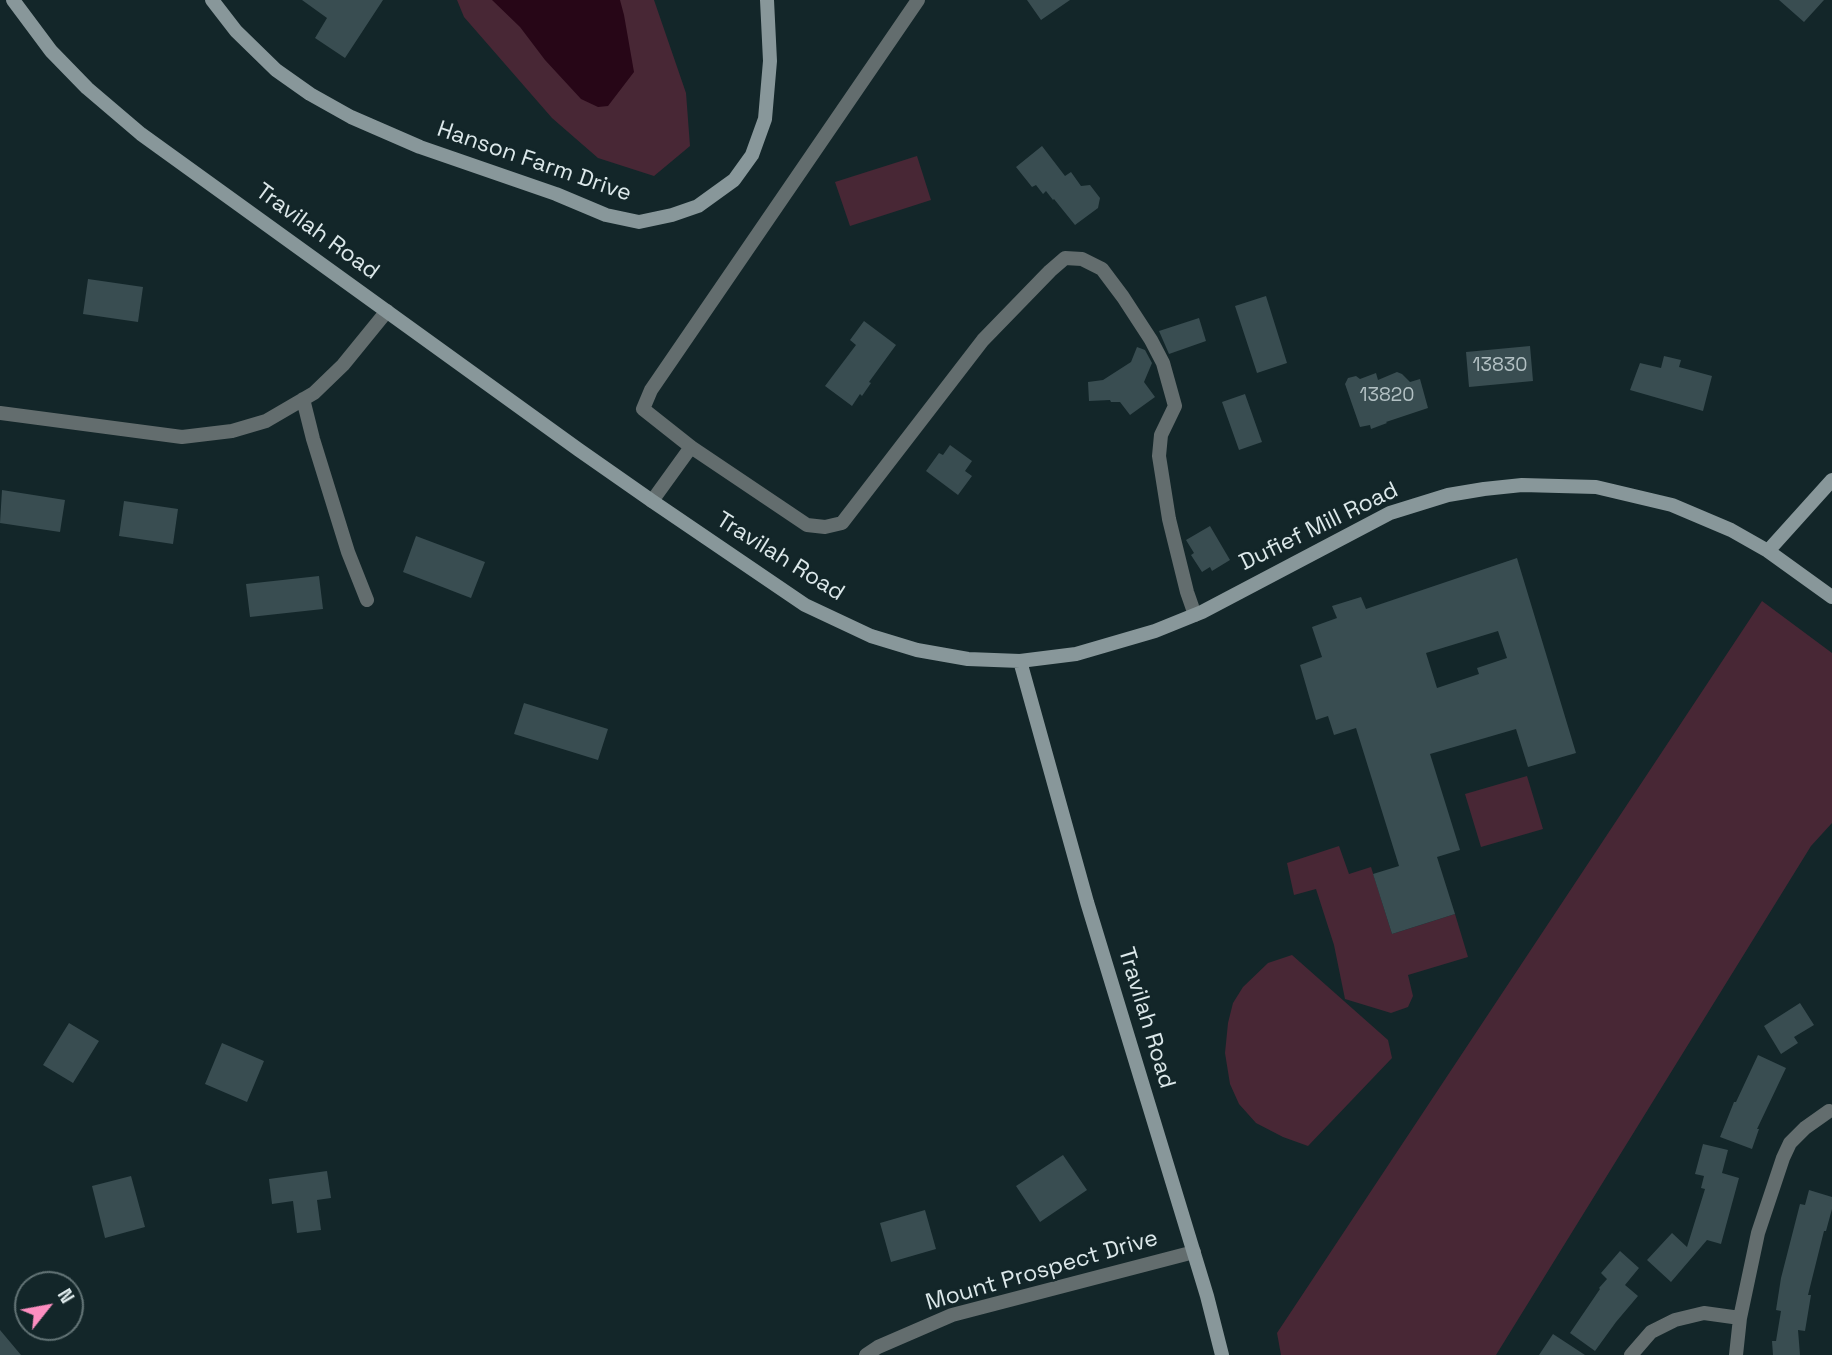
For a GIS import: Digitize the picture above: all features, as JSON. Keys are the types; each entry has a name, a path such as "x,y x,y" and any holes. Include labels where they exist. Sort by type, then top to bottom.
{"main road":[{"name":"Travilah Road","path":"13,0 51,51 87,88 132,126 579,450 805,605 871,636 917,650 968,659 1020,661 1087,902 1194,1252 1222,1355"},
{"name":"Hanson Farm Drive","path":"212,0 236,31 276,70 310,94 351,117 420,147 556,194 606,215 639,222 698,206 734,180 752,155 765,119 770,61 767,0"},
{"path":"1768,551 1832,480"},
{"name":"Dufief Mill Road","path":"1020,661 1076,654 1155,631 1195,615 1390,513 1448,495 1522,485 1596,487 1672,505 1731,530 1768,551 1832,597"}],"street":[{"path":"918,0 651,390 643,409 691,447 807,525 825,527 842,523 983,340 1065,258 1082,260 1102,268 1151,340 1163,363 1175,406 1161,435 1159,456 1169,519 1195,615"},
{"path":"0,413 182,437 232,431 266,421 314,393 343,365 387,311"},
{"path":"303,399 348,552 368,600"},
{"path":"652,501 691,447"},
{"path":"1736,1355 1740,1318 1758,1233 1783,1158 1790,1143 1829,1111"},
{"name":"Mount Prospect Drive","path":"866,1355 952,1314 1194,1252"},
{"path":"1631,1355 1651,1332 1675,1320 1703,1313 1740,1318"}],"shaded area":[{"path":"457,0 654,0 686,93 690,146 654,176 598,158 552,118 464,17"},
{"path":"492,0 620,0 634,72 608,106 598,107 581,99 545,60 520,27"},
{"path":"917,156 931,200 850,226 835,182"},
{"path":"1762,601 1832,653 1832,823 1811,846 1496,1355 1281,1355 1277,1333"},
{"path":"1527,776 1543,829 1481,847 1465,794"},
{"path":"1339,846 1349,874 1371,867 1392,934 1455,914 1468,957 1408,975 1413,996 1408,1007 1391,1013 1345,999 1334,945 1316,889 1294,895 1287,863"},
{"path":"1292,955 1388,1040 1392,1058 1308,1146 1256,1123 1239,1104 1230,1084 1225,1053 1233,1003 1243,987 1268,963"}],"building":[{"path":"302,0 383,0 345,58 315,38 327,18"},
{"path":"1027,0 1070,0 1041,20"},
{"path":"1779,0 1824,0 1804,22"},
{"path":"1042,146 1065,176 1071,172 1081,186 1090,185 1100,198 1098,208 1075,225 1046,191 1043,194 1036,185 1032,187 1016,167"},
{"path":"88,279 143,287 138,322 83,314"},
{"path":"1266,296 1287,363 1257,373 1235,306"},
{"path":"1199,318 1206,341 1169,354 1159,331"},
{"path":"864,321 896,345 862,396 860,394 852,406 825,386 856,345 850,340"},
{"path":"1530,346 1533,381 1469,387 1466,352"},
{"path":"1137,347 1145,350 1152,363 1144,382 1155,397 1130,415 1120,402 1089,401 1088,382 1103,380 1131,362"},
{"path":"1664,356 1681,360 1679,367 1712,376 1703,411 1630,390 1640,363 1661,368"},
{"path":"1397,372 1410,382 1420,379 1428,408 1371,429 1370,425 1360,427 1345,384 1348,378 1356,376 1360,379 1376,373 1378,380"},
{"path":"1245,394 1262,442 1239,450 1222,402"},
{"path":"950,445 972,461 965,471 972,476 958,495 926,471 939,453 943,455"},
{"path":"2,490 65,500 60,532 0,523"},
{"path":"124,501 178,509 173,544 119,536"},
{"path":"1210,526 1230,560 1212,571 1210,567 1202,572 1191,555 1194,553 1186,540"},
{"path":"416,536 485,562 471,598 403,572"},
{"path":"1517,558 1576,753 1528,767 1516,729 1430,754 1460,850 1437,857 1455,914 1392,934 1373,874 1399,866 1356,728 1334,735 1328,716 1316,720 1300,665 1322,657 1312,627 1337,618 1332,606 1361,597 1366,609","holes":["1498,631 1507,658 1477,668 1479,674 1437,688 1426,653"]},
{"path":"319,576 323,609 250,617 246,584"},
{"path":"524,703 608,729 598,760 514,734"},
{"path":"1800,1003 1814,1025 1794,1037 1798,1043 1781,1054 1764,1026"},
{"path":"69,1023 99,1041 73,1083 43,1065"},
{"path":"222,1043 264,1061 247,1102 205,1084"},
{"path":"1758,1055 1786,1068 1757,1129 1752,1149 1720,1137"},
{"path":"1703,1144 1728,1150 1722,1173 1739,1178 1721,1244 1707,1240 1671,1282 1647,1260 1672,1233 1687,1247 1705,1189 1701,1188 1704,1176 1695,1174"},
{"path":"1063,1155 1087,1190 1040,1222 1016,1186"},
{"path":"327,1171 331,1198 317,1200 321,1230 297,1233 293,1201 272,1204 269,1179"},
{"path":"131,1176 145,1227 105,1238 92,1186"},
{"path":"1809,1190 1832,1197 1832,1209 1808,1295 1811,1295 1805,1331 1798,1330 1800,1355 1773,1355 1772,1341 1776,1341 1781,1311 1776,1310 1781,1278 1800,1204 1805,1205"},
{"path":"925,1210 936,1249 891,1262 880,1223"},
{"path":"1620,1251 1639,1268 1625,1285 1638,1296 1595,1351 1570,1333 1607,1279 1601,1273"},
{"path":"0,1330 21,1355 0,1355"},
{"path":"1553,1334 1585,1355 1539,1355"}]}
